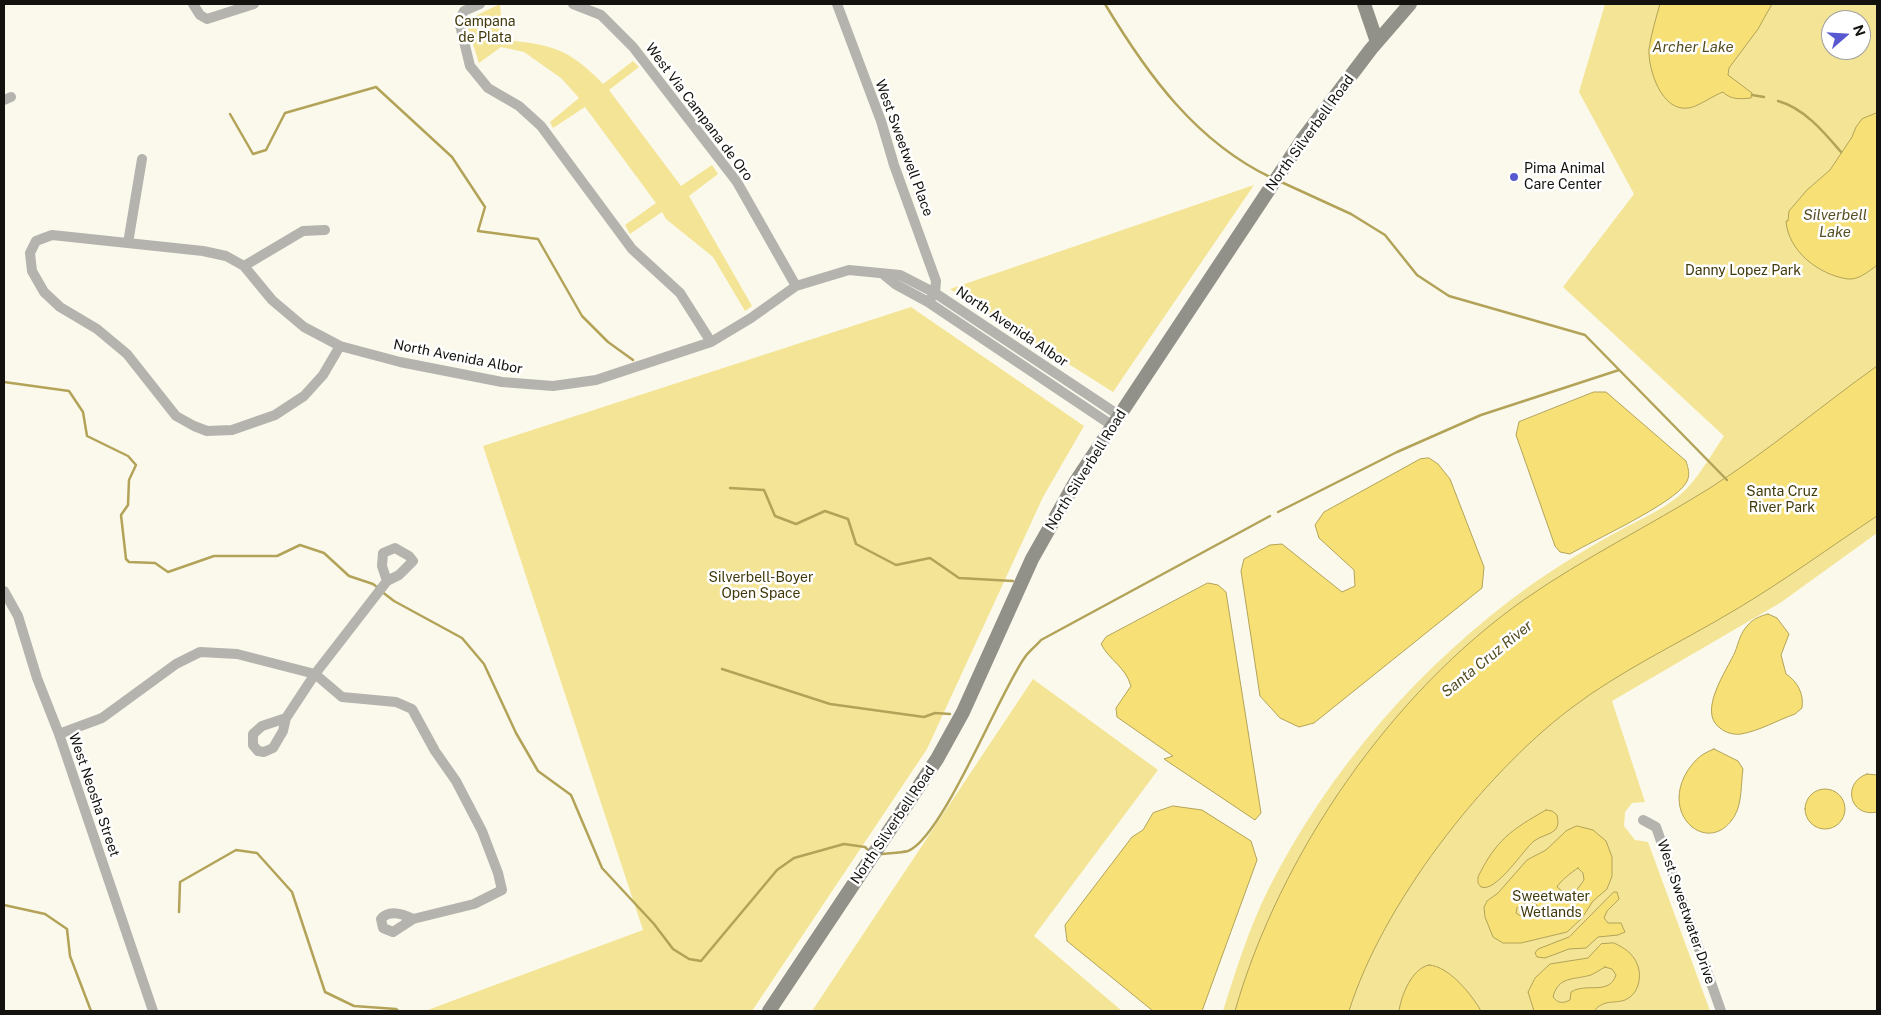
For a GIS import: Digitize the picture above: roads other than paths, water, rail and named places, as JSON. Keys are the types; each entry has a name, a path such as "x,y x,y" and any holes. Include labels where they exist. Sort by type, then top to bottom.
{"main road":[{"path":"1364,4 1377,42"},
{"name":"North Silverbell Road","path":"769,1011 937,759 963,712 1053,520 1076,481 1302,140 1377,42 1410,4"}],"street":[{"path":"193,4 200,16 207,19 254,4"},
{"path":"480,4 464,11 459,27 470,66 488,88 519,106 541,126 632,249 680,293 711,342"},
{"name":"West Via Campana de Oro","path":"573,4 601,15 633,47 737,182 796,286"},
{"name":"West Sweetwell Place","path":"837,4 882,121 894,165 936,281 932,297"},
{"path":"128,243 142,160"},
{"path":"325,230 303,231 244,266 226,256 203,251 52,235 36,241 30,253 32,271 44,292 60,307 97,329 126,354 176,416 207,431 232,430 274,415 304,396 323,375 340,346"},
{"name":"North Avenida Albor","path":"244,266 272,300 304,327 340,346 400,362 502,382 553,386 596,380 711,342 751,318 796,286 850,270 900,276 932,297 981,323 1117,421"},
{"name":"North Avenida Albor","path":"932,297 974,333 1117,421"},
{"path":"974,333 981,323"},
{"path":"286,718 315,674 387,581"},
{"name":"West Neosha Street","path":"4,591 18,616 37,678 59,734 153,1011"},
{"path":"59,734 102,718 176,664 200,652 237,654 315,674 342,697 396,702 412,709 435,751 456,781 482,831 498,873 502,890 474,904 413,919"},
{"name":"West Sweetwater Drive","path":"1643,820 1656,828 1721,1011"}],"water":[{"name":"Archer Lake","path":"1660,4 1772,4 1758,29 1729,68 1728,75 1752,93 1751,98 1732,98 1723,92 1696,106 1688,108 1679,107 1664,97 1654,78 1649,58 1650,44"},
{"name":"Silverbell Lake","path":"1877,113 1877,263 1876,266 1863,275 1855,278 1837,277 1816,267 1807,260 1792,242 1786,221 1788,221 1789,211 1807,190 1830,170 1862,119"},
{"name":"Santa Cruz River","path":"1877,366 1877,516 1753,599 1589,695 1537,737 1470,806 1439,845 1410,887 1385,929 1364,970 1349,1011 1235,1011 1255,952 1280,894 1311,836 1347,781 1386,729 1429,681 1476,637 1525,599 1570,570 1732,474"},
{"path":"1594,392 1606,392 1686,461 1689,472 1686,483 1666,501 1570,554 1560,552 1555,546 1516,435 1519,422"},
{"path":"1429,458 1438,464 1450,479 1484,567 1482,588 1314,723 1299,727 1280,718 1260,696 1241,571 1244,559 1270,545 1282,544 1342,592 1355,586 1354,570 1319,538 1315,525 1324,512 1420,459"},
{"path":"1208,583 1218,585 1226,592 1261,813 1255,820 1164,759 1173,756 1117,717 1116,708 1131,686 1125,673 1101,644 1106,637"},
{"path":"1768,614 1777,618 1789,634 1781,655 1786,674 1799,689 1802,698 1802,708 1795,714 1755,730 1741,734 1730,733 1720,728 1714,721 1712,712 1716,691 1743,631 1754,619"},
{"path":"1714,749 1738,761 1743,769 1740,799 1735,815 1725,827 1713,833 1702,832 1691,826 1683,816 1679,803 1680,787 1688,770 1702,755"},
{"path":"1867,774 1877,775 1877,812 1860,810 1852,799 1854,785 1859,778"},
{"path":"1825,789 1839,795 1845,809 1839,823 1825,829 1811,823 1805,809 1811,795"},
{"path":"1173,806 1202,810 1251,841 1257,860 1202,1011 1153,1011 1067,941 1065,925 1132,837 1143,830 1153,813"},
{"path":"1546,810 1552,811 1557,815 1558,825 1555,830 1534,841 1494,884 1481,887 1478,883 1478,877 1498,845 1514,830"},
{"path":"1577,826 1593,830 1606,841 1612,857 1612,876 1607,889 1593,901 1582,918 1567,932 1521,943 1503,943 1493,937 1485,917 1484,907 1487,901 1498,893 1527,860 1546,850 1566,831","holes":["1578,868 1583,873 1584,880 1576,891 1563,892 1557,887","1528,902 1534,902 1538,907 1537,912 1527,917 1516,913 1517,908"]},
{"path":"1614,892 1617,892 1619,899 1607,911 1604,918 1608,923 1621,923 1625,932 1618,935 1598,937 1586,948 1569,949 1545,958 1537,957 1535,953 1538,949 1569,937"},
{"path":"1614,943 1627,950 1636,961 1639,979 1633,995 1625,1000 1601,1005 1594,1011 1534,1011 1528,992 1535,978 1550,964 1588,958 1601,944","holes":["1605,967 1612,969 1616,975 1608,985 1577,989 1571,992 1570,1000 1565,1002 1558,1002 1553,997 1555,990 1563,982 1591,975"]},
{"path":"1429,965 1444,970 1459,982 1481,1011 1399,1011 1408,984 1417,971"}],"waterway":[{"path":"1105,4 1138,56 1156,80 1197,126 1245,163 1272,178"},
{"path":"230,114 253,154 266,150 285,113 376,87 452,157 485,207 478,231 538,239 582,316 608,342 633,360"},
{"path":"1752,95 1764,97"},
{"path":"1778,101 1805,115 1841,152"},
{"path":"1279,181 1351,214 1385,235 1417,275 1449,296 1585,335 1727,480"},
{"path":"1278,512 1397,452 1481,415 1619,370"},
{"path":"4,382 69,391 83,412 87,436 128,456 136,465 129,480 128,505 121,515 126,559 129,562 155,563 168,572 214,556 277,556 300,545 324,553 349,576 377,587"},
{"path":"730,488 764,490 775,516 796,524 825,511 848,519 856,544 896,565 930,558 959,578 1013,581"},
{"path":"881,854 908,851 922,840 937,820 954,793 1014,675 1027,655 1041,640 1270,516"},
{"path":"381,591 394,601 462,638 484,664 516,733 538,771 571,795 602,868 654,924 673,949 689,959 701,961 777,870 794,858 844,844 865,847 869,851"},
{"path":"722,669 830,704 924,717 935,713 950,714"},
{"path":"179,912 180,882 236,850 257,853 292,892 325,992 354,1006 396,1009 398,1011"},
{"path":"4,905 45,914 67,929 70,956 91,1011"}],"place":[{"name":"Pima Animal Care Center","path":"1514,177"}],"park label":[{"name":"Campana de Plata","path":"485,30"},
{"name":"Danny Lopez Park","path":"1743,271"},
{"name":"Santa Cruz River Park","path":"1782,500"},
{"name":"Silverbell-Boyer Open Space","path":"761,586"},
{"name":"Sweetwater Wetlands","path":"1551,906"}]}
